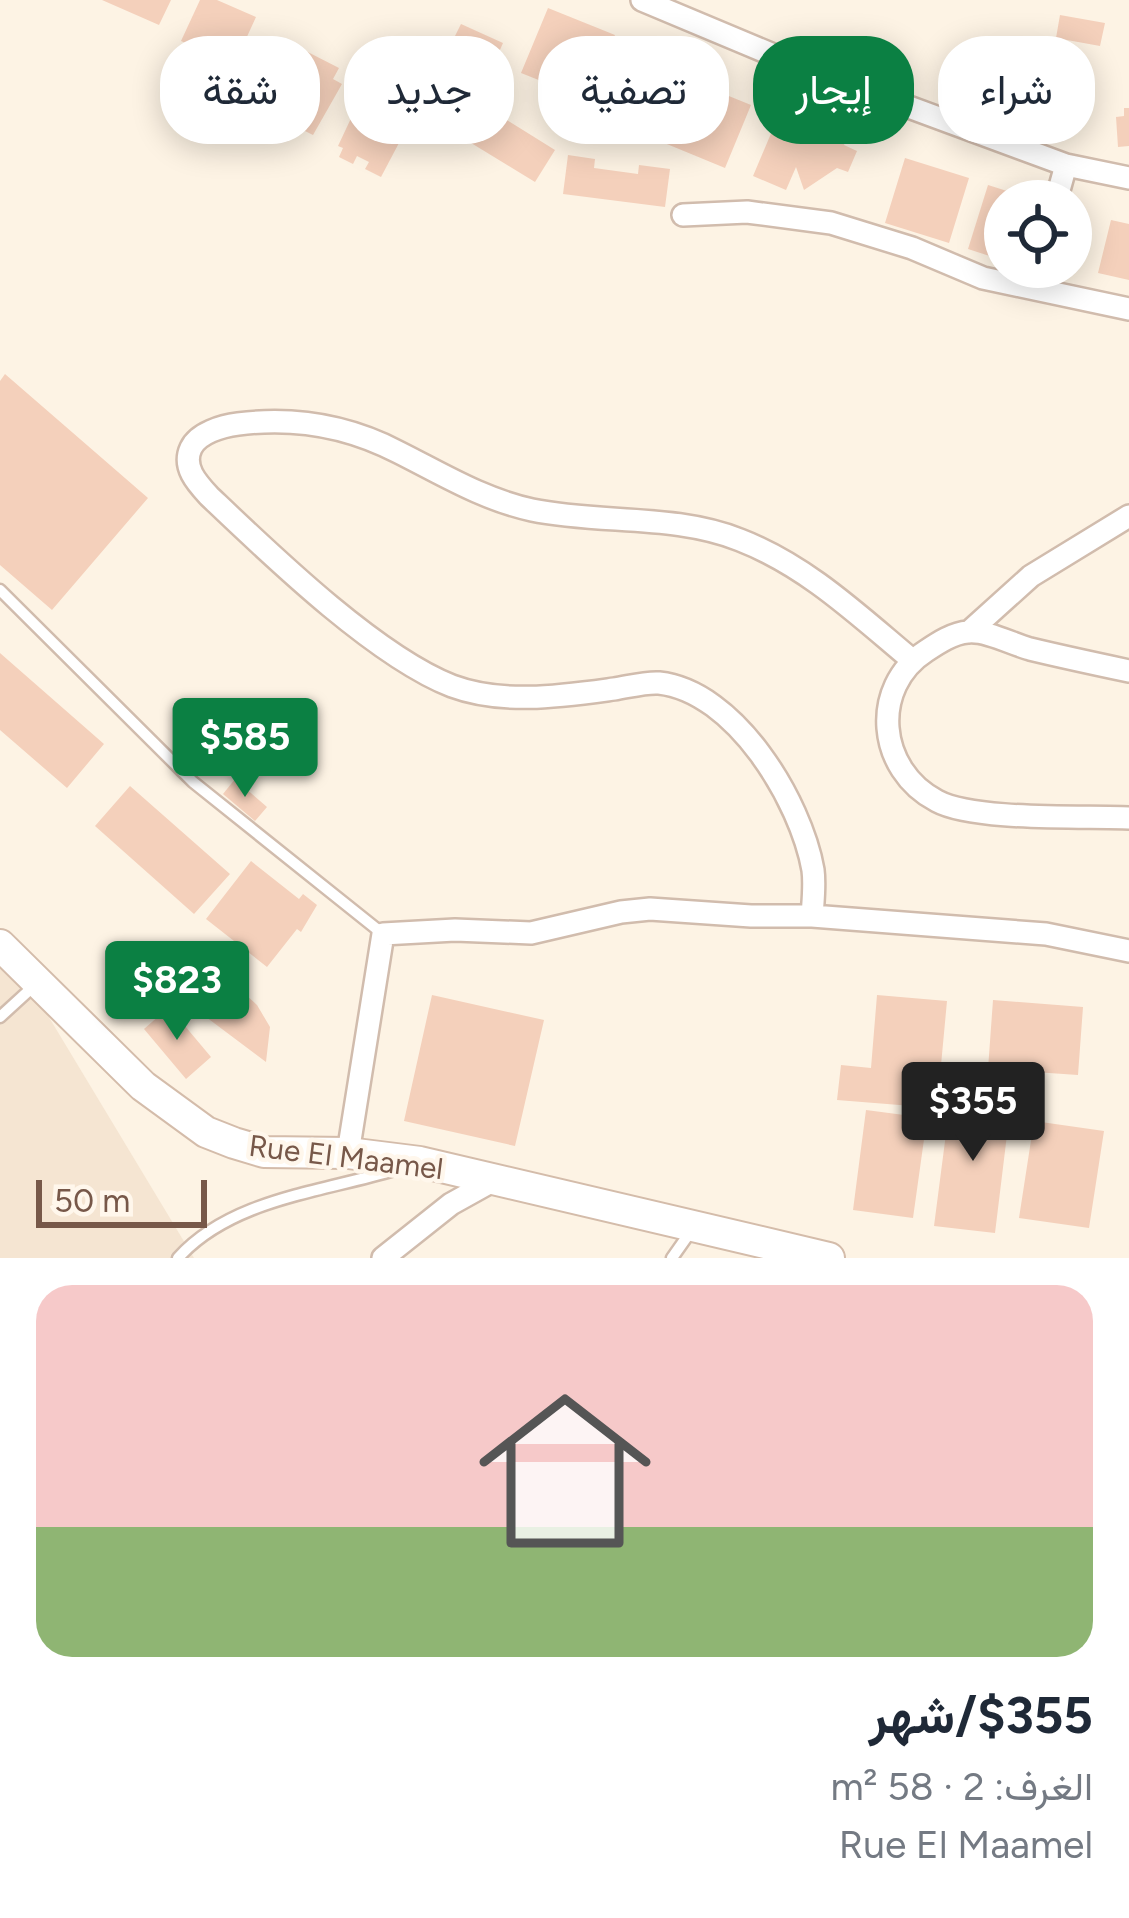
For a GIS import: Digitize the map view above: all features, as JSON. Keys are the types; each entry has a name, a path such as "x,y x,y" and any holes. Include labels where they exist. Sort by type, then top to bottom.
{"street":[{"path":"642,0 814,72 1066,166 1129,178"},
{"path":"1062,180 1066,166"},
{"path":"683,214 747,212 831,223 948,261 983,278 1129,308"},
{"path":"812,916 814,875 796,818 752,743 730,718 699,696 658,683 538,697 492,696 453,686 409,664 208,496 188,464 191,447 205,434 230,425 273,420 316,424 395,451 494,500 572,516 683,526 736,538 775,555 826,588 912,660"},
{"path":"1129,516 1031,576 970,631 942,640 912,660 897,677 891,694 887,733 903,773 939,803 970,810 1129,818"},
{"path":"970,631 1129,671"},
{"path":"348,1153 382,934 531,933 650,909 1046,934 1129,951"},
{"name":"Rue El Maamel","path":"0,945 143,1086 206,1132 264,1152 348,1153 420,1162 829,1258"},
{"path":"383,1258 452,1204 496,1179"}],"lane":[{"path":"0,590 193,782 382,934"},
{"path":"0,1017 38,982"},
{"path":"178,1258 200,1238 255,1210 420,1162"},
{"path":"672,1258 693,1228"}],"shaded area":[{"path":"0,936 194,1258 0,1258"}],"building":[{"path":"102,0 171,0 159,25"},
{"path":"200,0 217,0 256,17 247,36 183,36"},
{"path":"548,8 615,35 538,36 538,80 521,73"},
{"path":"1060,15 1105,23 1100,46 1095,45 1095,36 1056,36"},
{"path":"461,24 488,36 455,36"},
{"path":"320,58 339,68 333,79 342,84 320,123"},
{"path":"729,96 751,105 725,168 667,144 729,144"},
{"path":"1124,108 1129,108 1129,146 1118,147 1116,117 1124,116"},
{"path":"514,124 538,144 555,150 535,182 473,144 514,144"},
{"path":"344,133 344,144 398,144 381,177 365,169 369,162 357,156 353,164 339,157 343,148 338,146"},
{"path":"767,144 844,144 857,151 848,172 837,168 804,190 796,167 786,190 753,176"},
{"path":"568,155 595,159 594,168 638,174 639,165 670,169 665,207 563,194"},
{"path":"905,158 969,178 949,243 885,223"},
{"path":"984,198 984,254 968,249"},
{"path":"1111,220 1129,224 1129,280 1098,273"},
{"path":"5,374 148,498 52,610 0,565 0,381"},
{"path":"0,653 104,744 67,788 0,730"},
{"path":"235,779 267,807 255,821 223,794"},
{"path":"130,786 230,874 194,914 95,826"},
{"path":"251,861 299,899 303,894 317,905 301,932 297,929 267,967 206,919"},
{"path":"208,976 235,985 257,1005 270,1027 266,1062 166,987 183,977"},
{"path":"432,995 544,1020 515,1146 404,1121"},
{"path":"877,995 947,1001 937,1108 837,1100 841,1065 871,1068"},
{"path":"993,1000 1083,1007 1078,1075 988,1069"},
{"path":"169,1007 211,1057 186,1079 144,1029"},
{"path":"951,1095 1011,1102 995,1233 934,1226"},
{"path":"866,1110 927,1118 913,1218 853,1210"},
{"path":"1034,1121 1104,1131 1089,1228 1019,1218"}]}
